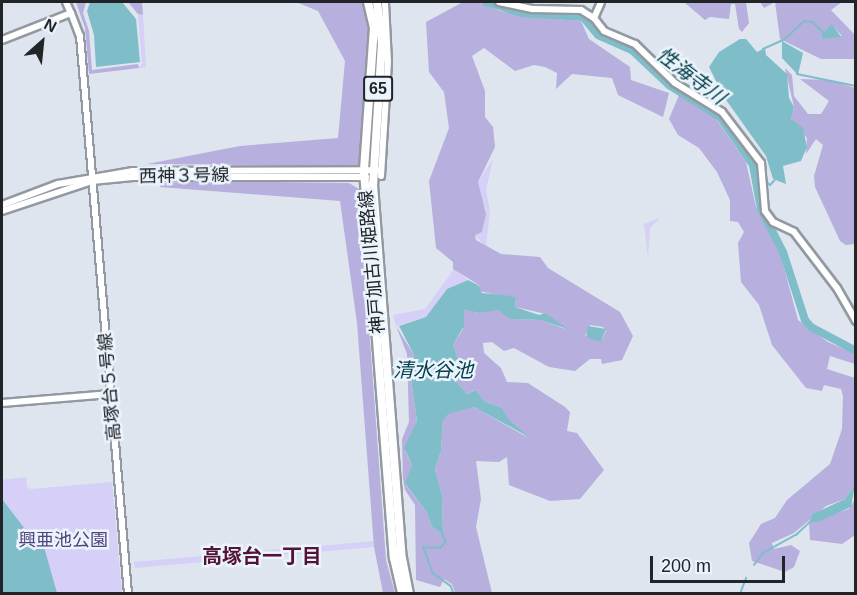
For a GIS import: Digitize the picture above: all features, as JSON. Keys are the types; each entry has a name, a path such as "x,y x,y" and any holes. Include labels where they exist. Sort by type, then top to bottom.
{"main road":[{"name":"神戸加古川姫路線","path":"368,2 374,27 373,174 394,558 402,594"},
{"name":"神戸加古川姫路線","path":"377,2 382,43 373,174 400,553 409,594"}],"street":[{"name":"高塚台５号線","path":"66,2 80,36 128,594"},
{"path":"373,174 388,52 385,2"},
{"path":"499,2 533,9 581,10 594,18 604,31 635,44 654,59 675,83 722,111 745,139 764,178 765,211 773,222 794,232 837,288 855,321"},
{"path":"594,18 602,2"},
{"path":"2,40 71,13"},
{"name":"西神３号線","path":"2,205 92,179 175,169 373,174"},
{"name":"西神３号線","path":"2,211 92,179"},
{"path":"2,403 111,394"}],"green space":[{"path":"138,14 143,15 146,67 139,68 142,64"},
{"path":"493,159 486,190 490,212 486,247 475,235 483,229 486,209 478,194 478,182"},
{"path":"660,218 650,228 648,257 644,224"},
{"path":"454,269 468,280 447,289 426,317 396,326 393,315 425,309"},
{"name":"興亜池公園","path":"26,477 27,487 31,489 112,482 122,593 2,594 2,480"},
{"path":"375,541 374,547 135,568 134,562"}],"shaded area":[{"path":"76,2 86,2 83,13 89,31 92,70 138,64 139,68 89,74 85,28"},
{"path":"128,2 142,2 143,15 138,14"},
{"path":"296,2 363,2 369,38 361,166 147,164 240,146 338,138 345,61 318,11"},
{"path":"463,2 478,2 500,11 531,17 581,21 589,39 630,67 631,80 669,93 663,117 618,95 612,78 572,74 556,89 557,73 545,67 534,65 515,71 484,48 472,56 485,91 485,117 493,127 495,147 478,182 486,214 482,232 475,235 476,240 501,254 540,257 548,268 620,312 633,336 622,360 602,364 601,359 590,359 575,371 549,367 514,348 504,351 492,342 483,343 484,353 501,368 507,382 528,383 570,412 567,431 577,433 604,470 580,499 550,501 509,485 507,457 499,462 476,461 481,499 476,527 492,593 455,593 452,584 444,579 440,587 416,580 415,505 405,490 403,479 402,439 409,422 407,354 396,326 414,355 410,372 417,421 405,451 412,465 406,485 427,513 432,527 443,534 442,495 435,469 441,451 443,421 448,413 474,407 527,437 509,421 502,408 484,401 474,390 467,394 455,380 461,373 453,345 463,329 464,310 479,313 496,309 513,319 540,320 566,329 546,314 515,307 516,299 479,291 479,285 453,269 453,262 436,248 429,181 449,128 444,92 429,72 426,22","holes":["590,325 603,327 606,331 602,340 585,336"]},
{"path":"684,2 746,2 749,23 742,32 739,29 735,4 731,4 729,19 710,17 705,20"},
{"path":"760,2 775,2 764,8"},
{"path":"775,2 842,2 831,10 855,35 855,59 821,59 780,39","holes":["832,25 842,36 822,39 821,35"]},
{"path":"785,68 792,75 794,96 808,114 821,114 829,101 800,79 829,80 855,88 855,244 846,245 840,241 815,187 814,176 823,145 816,139 806,154 807,138 791,119 794,107"},
{"path":"679,95 714,116 746,162 756,207 780,253 798,320 828,342 855,354 855,364 830,356 827,369 855,378 855,485 845,499 826,506 794,533 772,543 774,549 791,545 800,551 794,567 785,572 752,561 749,543 761,524 775,518 787,500 830,464 842,429 843,396 841,389 824,385 822,391 806,388 772,345 759,305 741,282 738,243 744,232 738,222 730,221 730,200 717,172 699,148 678,135 669,119"},
{"path":"207,181 349,183 359,189 386,560 395,593 383,593 374,547 357,323 340,201 160,187 160,183"},
{"path":"855,499 855,535 842,544 810,540 809,522 849,509"}],"water":[{"path":"90,2 122,2 136,19 140,62 96,67 94,35 87,11"},
{"path":"832,24 841,37 822,39 821,35"},
{"path":"740,39 746,39 757,52 765,48 766,55 787,74 789,98 794,107 791,119 803,128 807,147 801,161 783,166 786,184 773,179 766,156 724,97 709,67 719,52"},
{"path":"782,41 803,53 798,75 782,58"},
{"name":"清水谷池","path":"468,280 478,285 482,293 516,298 515,307 539,315 545,313 568,329 540,320 510,319 498,310 479,313 464,310 464,326 453,345 462,373 455,380 467,394 475,390 484,401 502,408 509,420 529,437 474,407 448,414 443,421 441,451 435,469 442,495 443,534 432,527 427,513 405,483 412,465 404,448 417,421 410,372 414,355 399,326 426,317 447,289"},
{"path":"588,326 606,329 601,342 586,337"},
{"path":"855,485 851,507 818,522 809,522 813,514 845,499"},
{"path":"2,499 31,537 42,540 57,593 2,593"}],"waterway":[{"name":"性海寺川","path":"486,2 521,13 583,17 598,35 632,50 669,85 720,117 753,165 761,209 783,252 805,320 811,327 856,351"},
{"path":"763,49 785,39 804,21 813,22 824,33"},
{"path":"797,74 856,86"},
{"path":"765,179 770,185 774,181"},
{"path":"754,565 763,553 796,535 810,522"},
{"path":"442,532 446,542 441,548 424,548 433,573 451,586 454,594"},
{"path":"740,594 746,578"}],"district":[{"name":"高塚台一丁目","path":"262,556"}]}
